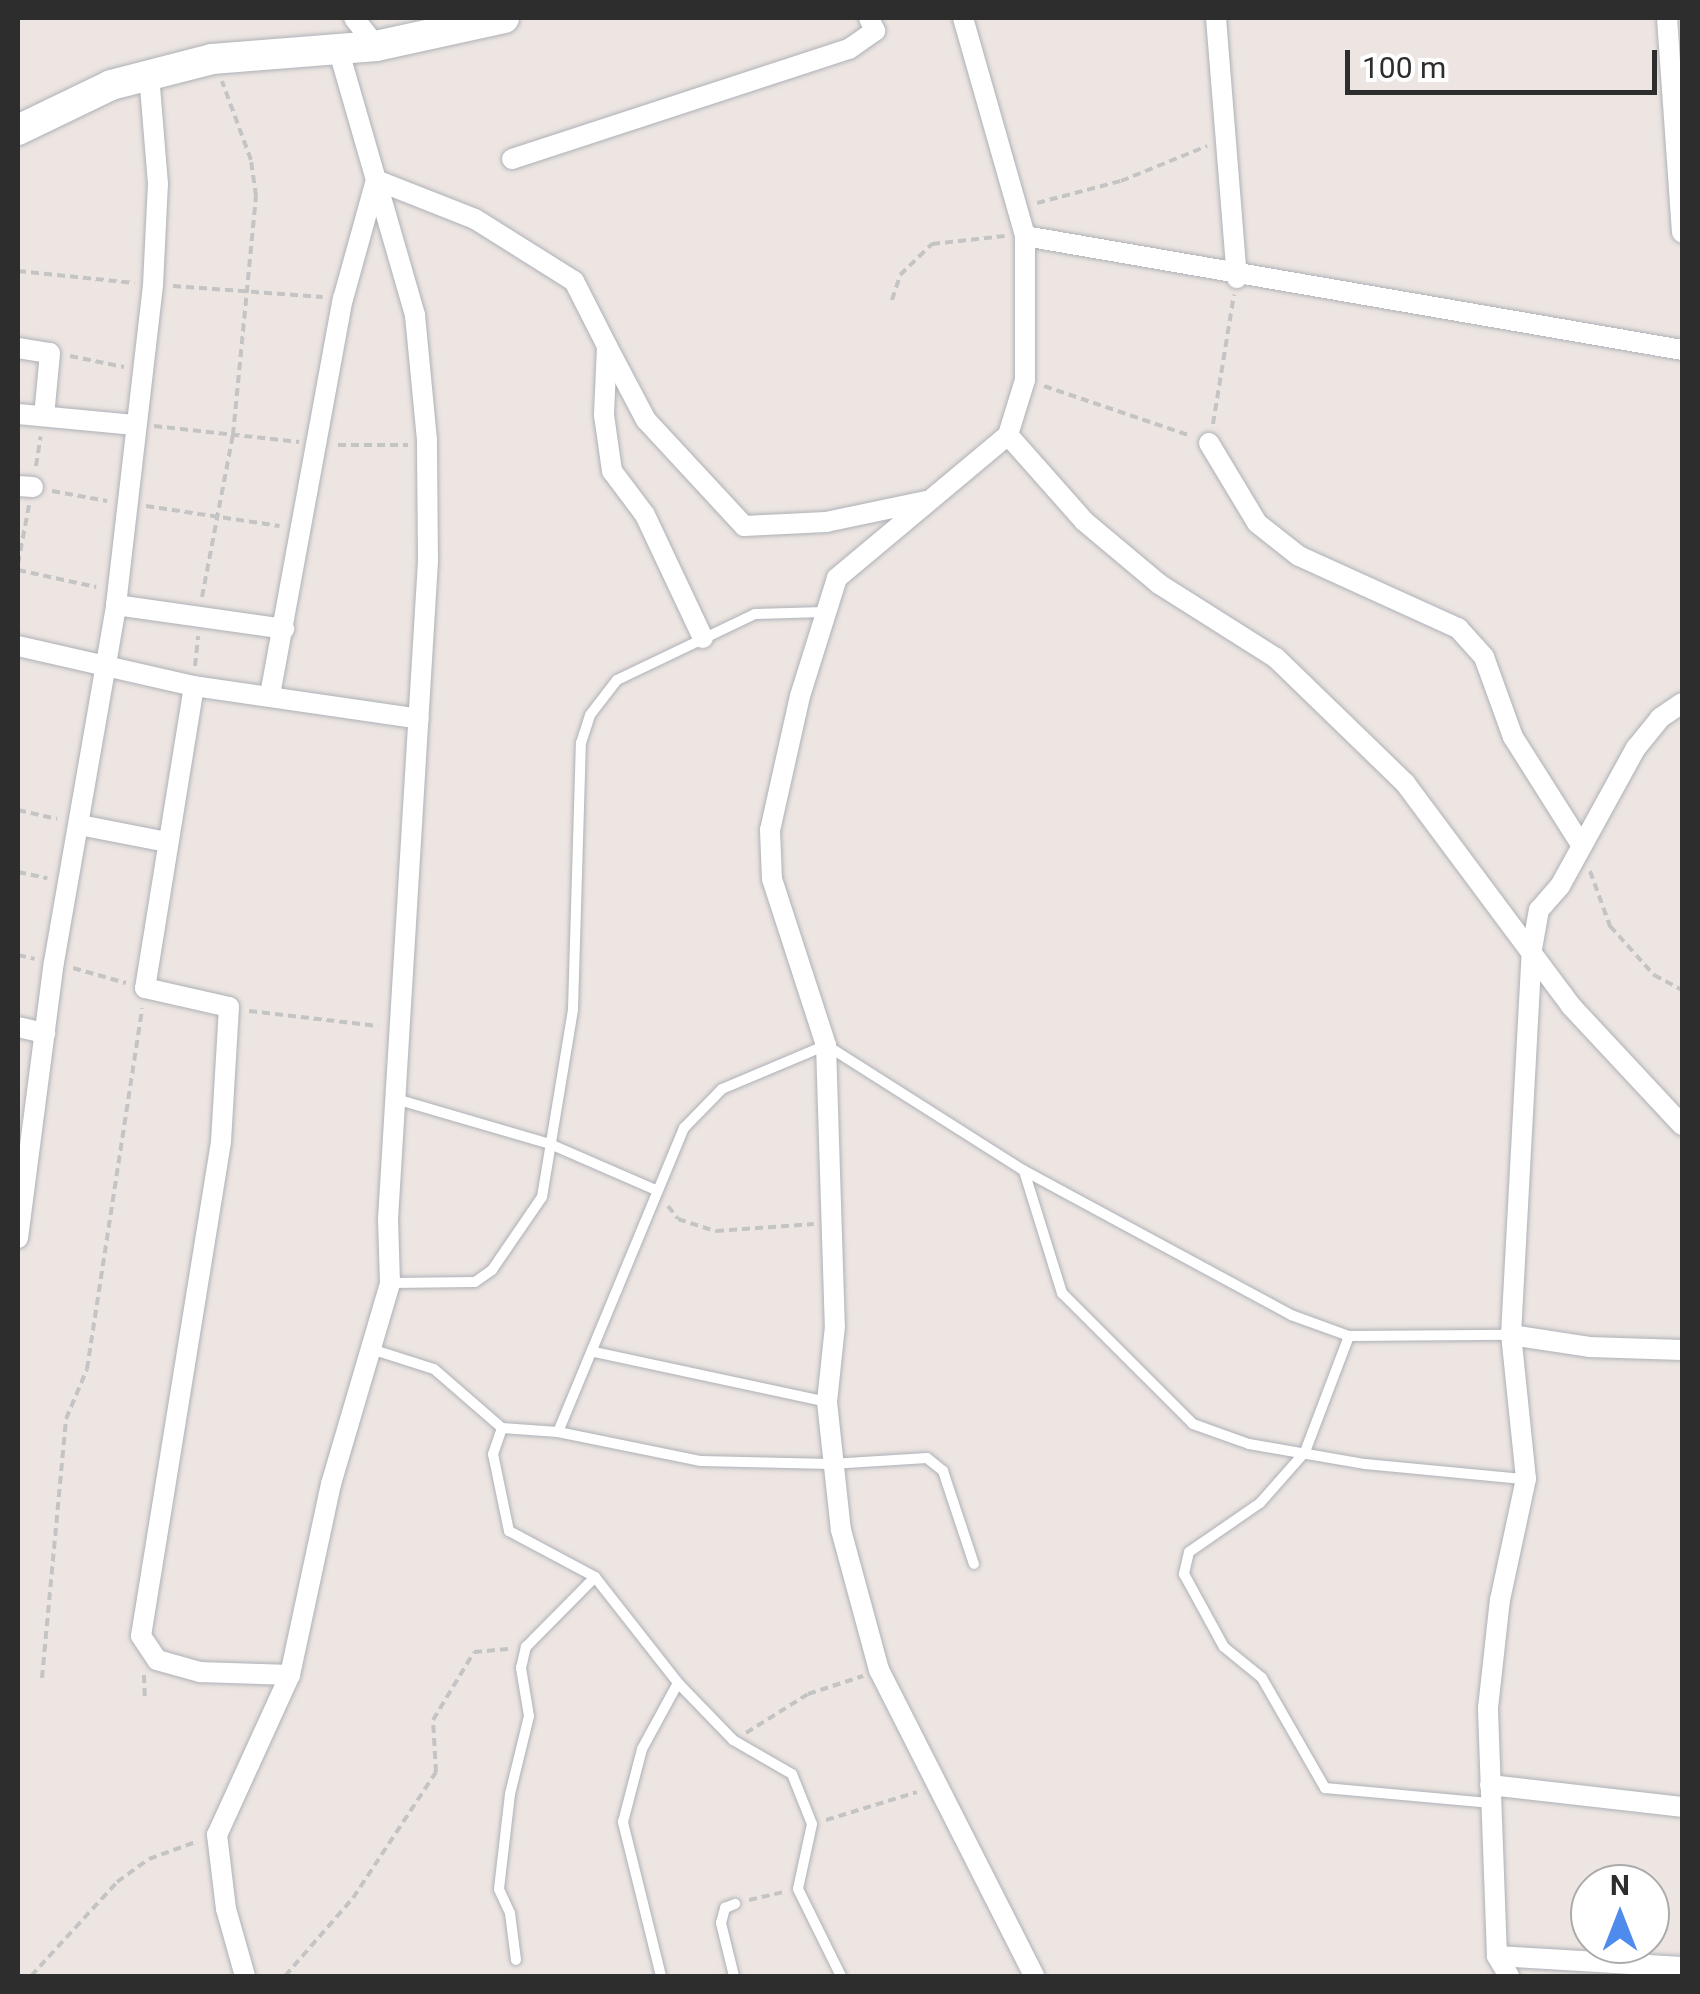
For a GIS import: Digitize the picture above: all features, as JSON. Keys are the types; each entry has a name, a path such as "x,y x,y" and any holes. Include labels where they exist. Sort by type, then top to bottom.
{"main road":[{"path":"18,130 55,107 212,58 376,46 504,18"}],"street":[{"path":"354,18 376,46"},
{"path":"512,159 849,49 875,31 869,18"},
{"path":"963,18 1025,236 1025,380 1008,435 837,578 824,612 770,830 772,880 826,1046 827,1222 835,1326 827,1402 840,1530 879,1670 934,1786 1034,1976"},
{"path":"1216,18 1237,278"},
{"path":"1668,18 1682,232"},
{"path":"245,1976 226,1910 217,1835 290,1675 367,1348 390,1284 395,1099 419,719 427,440 415,316 338,48"},
{"path":"18,1238 54,962 116,598 154,285 158,184 149,76"},
{"path":"270,695 343,298 376,180"},
{"path":"376,180 476,219 547,260 574,281 646,420 744,526 826,522 930,500"},
{"path":"1025,236 1237,278 1682,350"},
{"path":"607,346 604,415 612,471 645,515 703,638"},
{"path":"18,348 50,353 44,416"},
{"path":"18,414 134,425"},
{"path":"1008,435 1084,521 1159,584 1276,658 1405,783 1618,1062 1682,1125"},
{"path":"1209,443 1257,523 1299,556 1458,628 1484,657 1512,737 1580,843"},
{"path":"116,598 199,618 284,630"},
{"path":"18,646 194,686 419,719"},
{"path":"194,686 166,842 146,988 229,1007 220,1142 141,1636 156,1660 200,1672 290,1675"},
{"path":"1682,703 1660,718 1636,748 1580,843 1560,886 1540,910 1532,949 1511,1335 1526,1479 1500,1600 1488,1708 1503,1971 1682,1967"},
{"path":"80,825 166,842"},
{"path":"18,1027 45,1033"},
{"path":"1511,1335 1589,1348 1682,1350"},
{"path":"1491,1794 1682,1807"}],"lane":[{"path":"390,1284 462,1284 492,1270 542,1197 573,1009 585,729 617,680 755,614 824,612"},
{"path":"558,1432 594,1352 656,1190 701,1105 745,1078 826,1046 1023,1170 1291,1315 1349,1336 1511,1335"},
{"path":"395,1099 550,1144 656,1190"},
{"path":"1023,1170 1062,1293 1193,1424 1249,1444 1526,1479"},
{"path":"1349,1336 1305,1452 1260,1503 1189,1552 1184,1574 1224,1647 1262,1678 1325,1788 1491,1794"},
{"path":"367,1348 434,1369 502,1428 558,1432 701,1461 936,1462 974,1564"},
{"path":"594,1352 827,1402"},
{"path":"502,1428 493,1454 509,1531 596,1577 678,1683 733,1740 792,1774 812,1824 798,1889 841,1976"},
{"path":"516,1960 510,1913 498,1889 510,1794 529,1716 522,1668 526,1647 596,1577"},
{"path":"661,1976 624,1822 642,1748 678,1683"},
{"path":"734,1976 721,1923 725,1908 735,1904"}],"path":[{"path":"194,686 214,514 233,434 254,178 212,58"},
{"path":"1021,214 1068,191 1178,160 1221,139 1228,165"},
{"path":"892,300 900,275 932,244 1025,236"},
{"path":"18,272 343,298"},
{"path":"1025,380 1209,443 1237,278"},
{"path":"50,353 142,370"},
{"path":"134,425 316,444 400,447 427,440"},
{"path":"25,486 299,529"},
{"path":"18,570 116,598"},
{"path":"18,810 80,825"},
{"path":"1580,843 1610,926 1654,975 1682,990"},
{"path":"18,872 68,882"},
{"path":"18,956 146,988 87,1370 66,1420 42,1678"},
{"path":"229,1007 399,1028"},
{"path":"656,1190 678,1219 716,1232 827,1222"},
{"path":"286,1976 353,1898 436,1772 433,1720 474,1652 526,1647"},
{"path":"733,1740 808,1694 879,1670"},
{"path":"812,1824 934,1786"},
{"path":"31,1976 117,1882 148,1860 217,1835"},
{"path":"735,1904 798,1889"}]}
